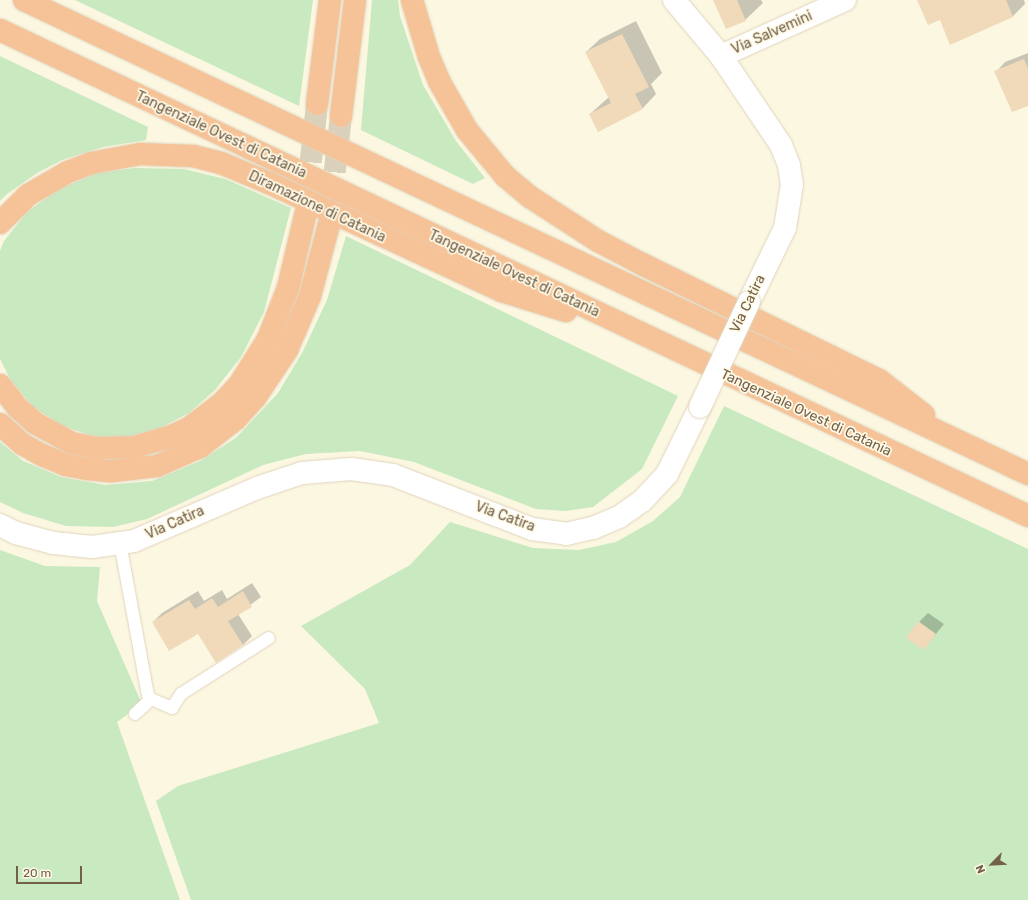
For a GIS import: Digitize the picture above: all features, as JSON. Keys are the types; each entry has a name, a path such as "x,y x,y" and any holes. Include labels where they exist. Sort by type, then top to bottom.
{"highway":[{"path":"24,0 1028,474"},
{"path":"317,104 330,0"},
{"path":"341,116 355,0"},
{"path":"412,0 429,57 439,81 467,130 506,176 530,197 598,241 879,380 953,438"},
{"name":"Tangenziale Ovest di Catania","path":"0,30 1028,516"},
{"name":"Diramazione di Catania","path":"0,223 28,194 68,172 91,163 140,154 193,156 221,163 269,183 502,291 641,334"},
{"name":"Diramazione di Catania","path":"0,385 18,408 36,423 72,443 95,448 134,447 169,438 189,428 222,403 239,385 268,339 288,288 306,212"},
{"name":"Diramazione di Catania","path":"0,424 22,444 42,455 66,465 87,469 112,471 143,469 178,459 200,447 219,434 245,409 272,374 287,350 310,296 329,224"}],"street":[{"name":"Via Catira","path":"0,525 16,533 54,544 92,547 134,541 257,488 302,473 351,469 393,475 532,529 566,534 593,528 619,517 647,496 667,474 785,228 792,186 789,165 781,145 721,56 674,0"},
{"name":"Via Salvemini","path":"721,56 846,0"}],"lane":[{"path":"120,543 148,695 151,699 172,708 181,694 269,638"},
{"path":"135,714 151,699"}],"green space":[{"path":"75,0 313,0 299,106"},
{"path":"372,0 398,0 400,16 423,85 456,141 485,178 473,184 361,130"},
{"path":"0,56 148,127 146,140 103,147 62,160 37,173 7,194 0,201"},
{"path":"134,168 184,169 225,179 291,208 264,312 241,357 215,390 189,413 160,428 127,437 98,438 63,426 33,407 10,379 0,359 0,251 4,241 27,212 59,189 97,173"},
{"path":"346,236 678,396 642,469 593,507 566,511 536,509 414,462 360,451 306,454 263,465 147,519 113,527 66,526 23,513 0,502 0,442 23,461 61,477 105,485 152,481 200,461 237,437 278,393 302,353 327,300"},
{"path":"724,406 1028,549 1028,900 191,900 156,801 178,786 379,723 365,689 301,626 410,565 450,522 533,548 579,550 616,542 653,521 680,497"},
{"path":"0,550 45,566 100,567 97,601 142,704 117,722 180,900 0,900"}],"building":[{"path":"713,0 737,0 746,21 726,29"},
{"path":"917,0 1006,0 1013,17 950,45 940,20 928,25"},
{"path":"622,34 649,87 635,94 643,109 598,132 589,114 611,103 585,52"},
{"path":"1024,59 1028,69 1028,106 1012,112 994,71"},
{"path":"243,591 252,607 228,621 243,645 216,663 198,634 169,651 152,622 189,600 195,609 212,598 218,607"},
{"path":"918,621 936,634 924,650 906,638"}],"tunnel":[{"path":"307,195 317,104"},
{"path":"331,205 341,116"}]}
